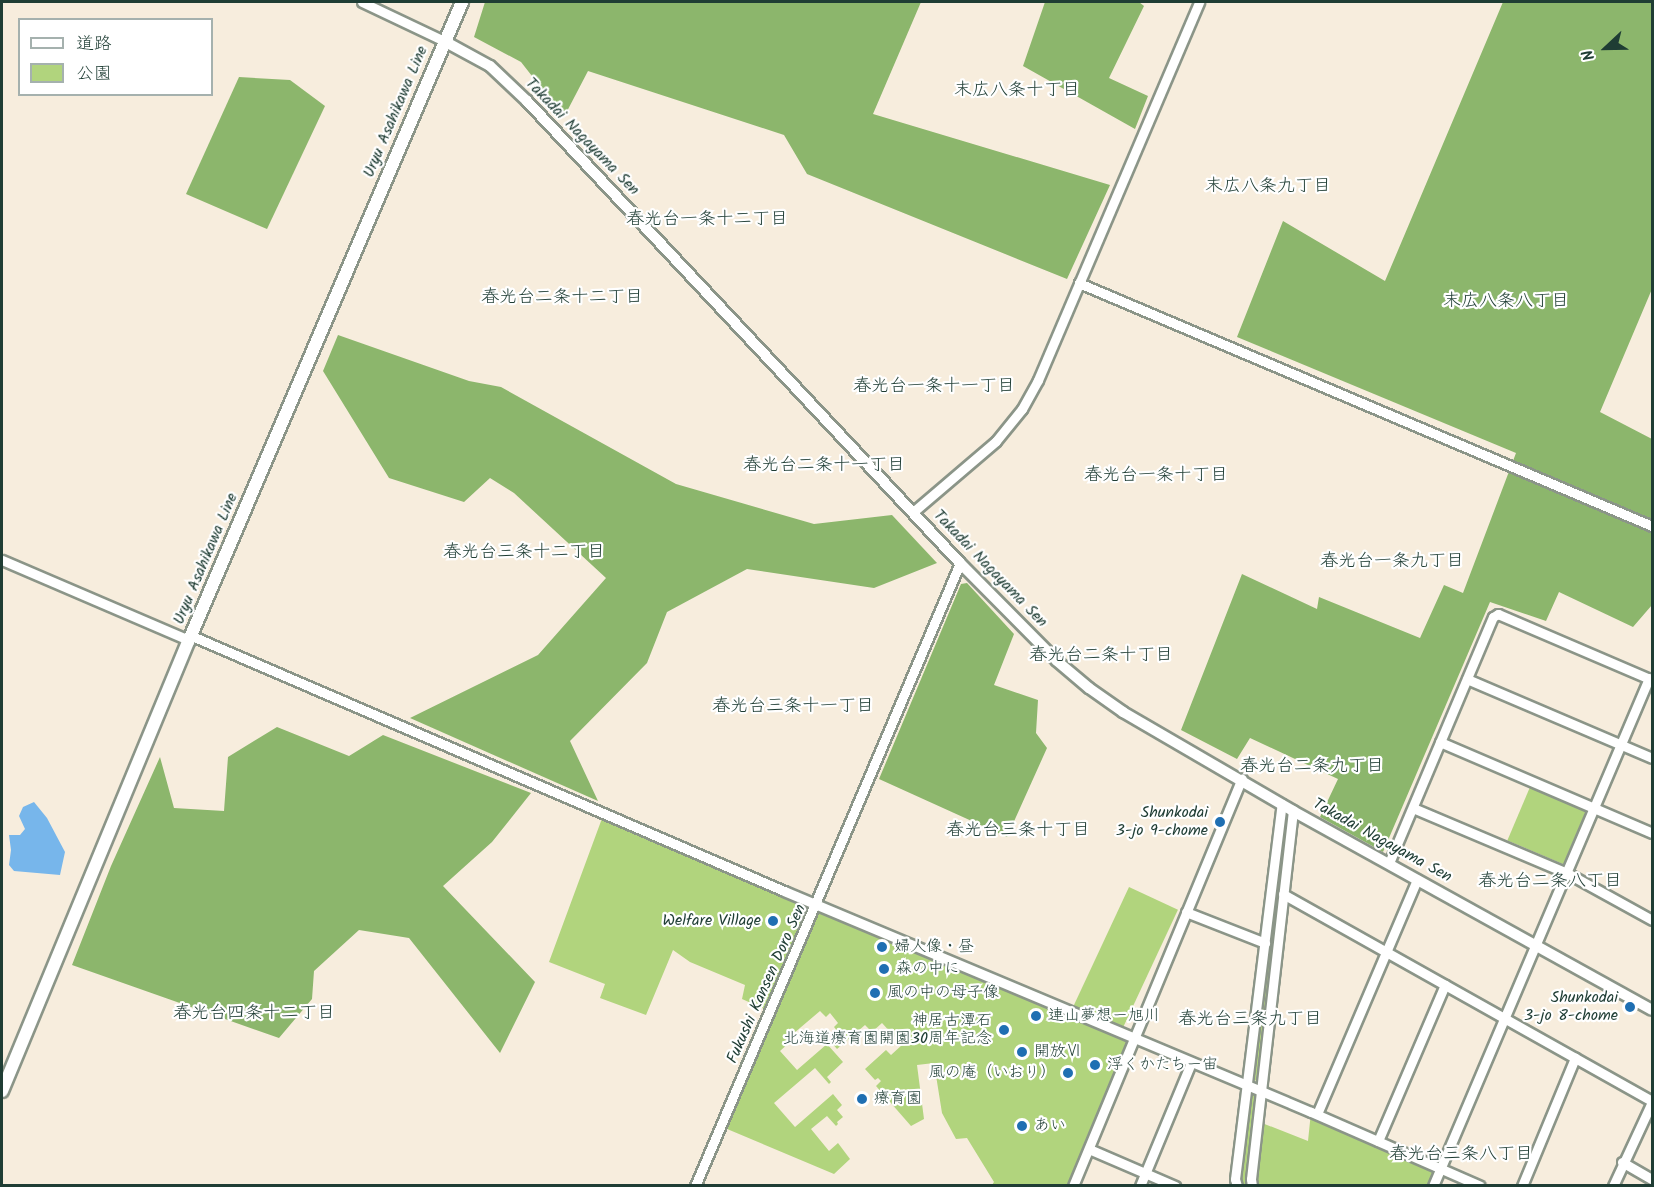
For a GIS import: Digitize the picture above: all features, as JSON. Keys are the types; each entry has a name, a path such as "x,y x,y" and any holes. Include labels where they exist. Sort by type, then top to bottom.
{"main road":[{"path":"444,41 462,2"},
{"name":"Uryu Asahikawa Line","path":"2,1091 444,41"}],"street":[{"path":"362,2 444,41"},
{"path":"913,512 996,441 1022,409 1038,380 1199,2"},
{"name":"Takadai Nagayama Sen","path":"444,41 490,66 526,101 960,563 1057,661 1089,688 1123,712 1242,779 1293,811 1653,1010"},
{"path":"1080,283 1653,526"},
{"path":"2,560 191,638 816,905 960,563"},
{"path":"1389,863 1493,617 1498,614 1652,679 1621,744 1433,1185"},
{"path":"1467,679 1653,758"},
{"path":"1440,742 1653,833"},
{"path":"1073,1185 1242,779"},
{"path":"1237,1185 1235,1179 1249,1087 1282,804"},
{"path":"1413,808 1567,873 1653,920"},
{"path":"1252,1185 1293,811"},
{"path":"1317,1114 1417,879"},
{"path":"1283,894 1653,1101 1613,1185"},
{"name":"Fukushi Kansen Doro Sen","path":"695,1185 816,905 1317,1114 1480,1185"},
{"path":"1186,912 1265,943"},
{"path":"1378,1141 1445,985"},
{"path":"1522,1185 1575,1058"},
{"path":"1140,1185 1191,1063"},
{"path":"1089,1149 1175,1185"},
{"path":"1622,1162 1653,1179"}],"green space":[{"path":"485,2 921,2 873,114 1110,185 1067,279 807,174 784,135 588,71 564,117 521,62 474,37"},
{"path":"1045,2 1139,2 1144,6 1109,78 1148,96 1135,129 1023,66"},
{"path":"1503,2 1652,2 1652,289 1600,412 1652,439 1652,605 1633,627 1559,592 1546,621 1490,602 1383,852 1320,817 1338,779 1250,738 1237,759 1181,730 1242,574 1317,609 1319,597 1420,638 1444,585 1463,593 1516,453 1237,337 1283,221 1385,281"},
{"path":"239,77 290,80 325,106 267,229 186,194"},
{"path":"338,335 469,381 501,387 676,484 814,524 892,515 937,563 874,588 747,569 667,612 647,663 570,741 598,801 410,718 538,655 606,578 514,493 490,478 464,502 389,478 323,371"},
{"path":"967,583 1014,634 994,685 1038,700 1036,733 1047,748 1007,837 879,779 961,584"},
{"path":"277,727 349,756 383,735 531,793 492,842 443,886 535,982 500,1053 409,938 359,930 314,971 312,999 279,1038 72,965 111,866 160,757 174,808 224,811 228,757"},
{"path":"1530,787 1586,811 1563,864 1507,840"},
{"path":"1280,812 1290,815 1256,1081 1250,1076"},
{"path":"604,813 1135,1038 1073,1185 992,1185 994,1182 967,1138 956,1139 942,1113 934,1063 917,1065 924,1119 911,1126 876,1086 881,1081 878,1078 875,1080 865,1069 886,1050 891,1055 902,1045 882,1023 872,1032 865,1025 837,1049 831,1042 840,1034 834,1027 838,1023 830,1013 826,1017 820,1011 787,1039 790,1042 780,1051 797,1070 827,1044 843,1062 827,1077 831,1082 829,1084 815,1068 774,1103 795,1127 833,1094 842,1105 837,1110 843,1117 836,1126 827,1116 811,1129 829,1151 838,1143 850,1159 834,1174 720,1126 769,1011 742,999 745,985 690,962 673,950 646,1015 600,998 605,984 549,962"},
{"path":"1129,887 1178,910 1123,1029 1074,1006"},
{"path":"1250,1092 1256,1096 1249,1185 1240,1185"},
{"path":"1311,1112 1441,1169 1433,1185 1252,1186 1257,1121 1308,1141"}],"water":[{"path":"34,802 47,818 65,852 60,875 14,871 9,865 11,850 9,835 20,835 25,829 19,816 23,807"}],"place":[{"name":"Shunkodai 3-jo 9-chome","path":"1220,822"},
{"name":"Welfare Village","path":"773,921"},
{"name":"婦人像・昼","path":"882,947"},
{"name":"森の中に","path":"884,969"},
{"name":"風の中の母子像","path":"875,993"},
{"name":"Shunkodai 3-jo 8-chome","path":"1630,1007"},
{"name":"連山夢想ー旭川","path":"1036,1016"},
{"name":"神居古潭石 北海道療育園開園30周年記念","path":"1004,1030"},
{"name":"開放Ⅵ","path":"1022,1052"},
{"name":"浮くかたちー宙","path":"1095,1065"},
{"name":"風の庵（いおり）","path":"1068,1073"},
{"name":"療育園","path":"862,1099"},
{"name":"あい","path":"1022,1126"}],"district":[{"name":"末広八条十丁目","path":"1017,91"},
{"name":"末広八条九丁目","path":"1268,187"},
{"name":"春光台一条十二丁目","path":"707,220"},
{"name":"春光台二条十二丁目","path":"562,298"},
{"name":"末広八条八丁目","path":"1506,302"},
{"name":"春光台一条十一丁目","path":"934,387"},
{"name":"春光台二条十一丁目","path":"824,466"},
{"name":"春光台一条十丁目","path":"1156,476"},
{"name":"春光台三条十二丁目","path":"524,553"},
{"name":"春光台一条九丁目","path":"1392,562"},
{"name":"春光台二条十丁目","path":"1101,656"},
{"name":"春光台三条十一丁目","path":"793,707"},
{"name":"春光台二条九丁目","path":"1312,767"},
{"name":"春光台三条十丁目","path":"1018,831"},
{"name":"春光台二条八丁目","path":"1550,882"},
{"name":"春光台四条十二丁目","path":"254,1014"},
{"name":"春光台三条九丁目","path":"1250,1020"},
{"name":"春光台三条八丁目","path":"1461,1155"}]}
